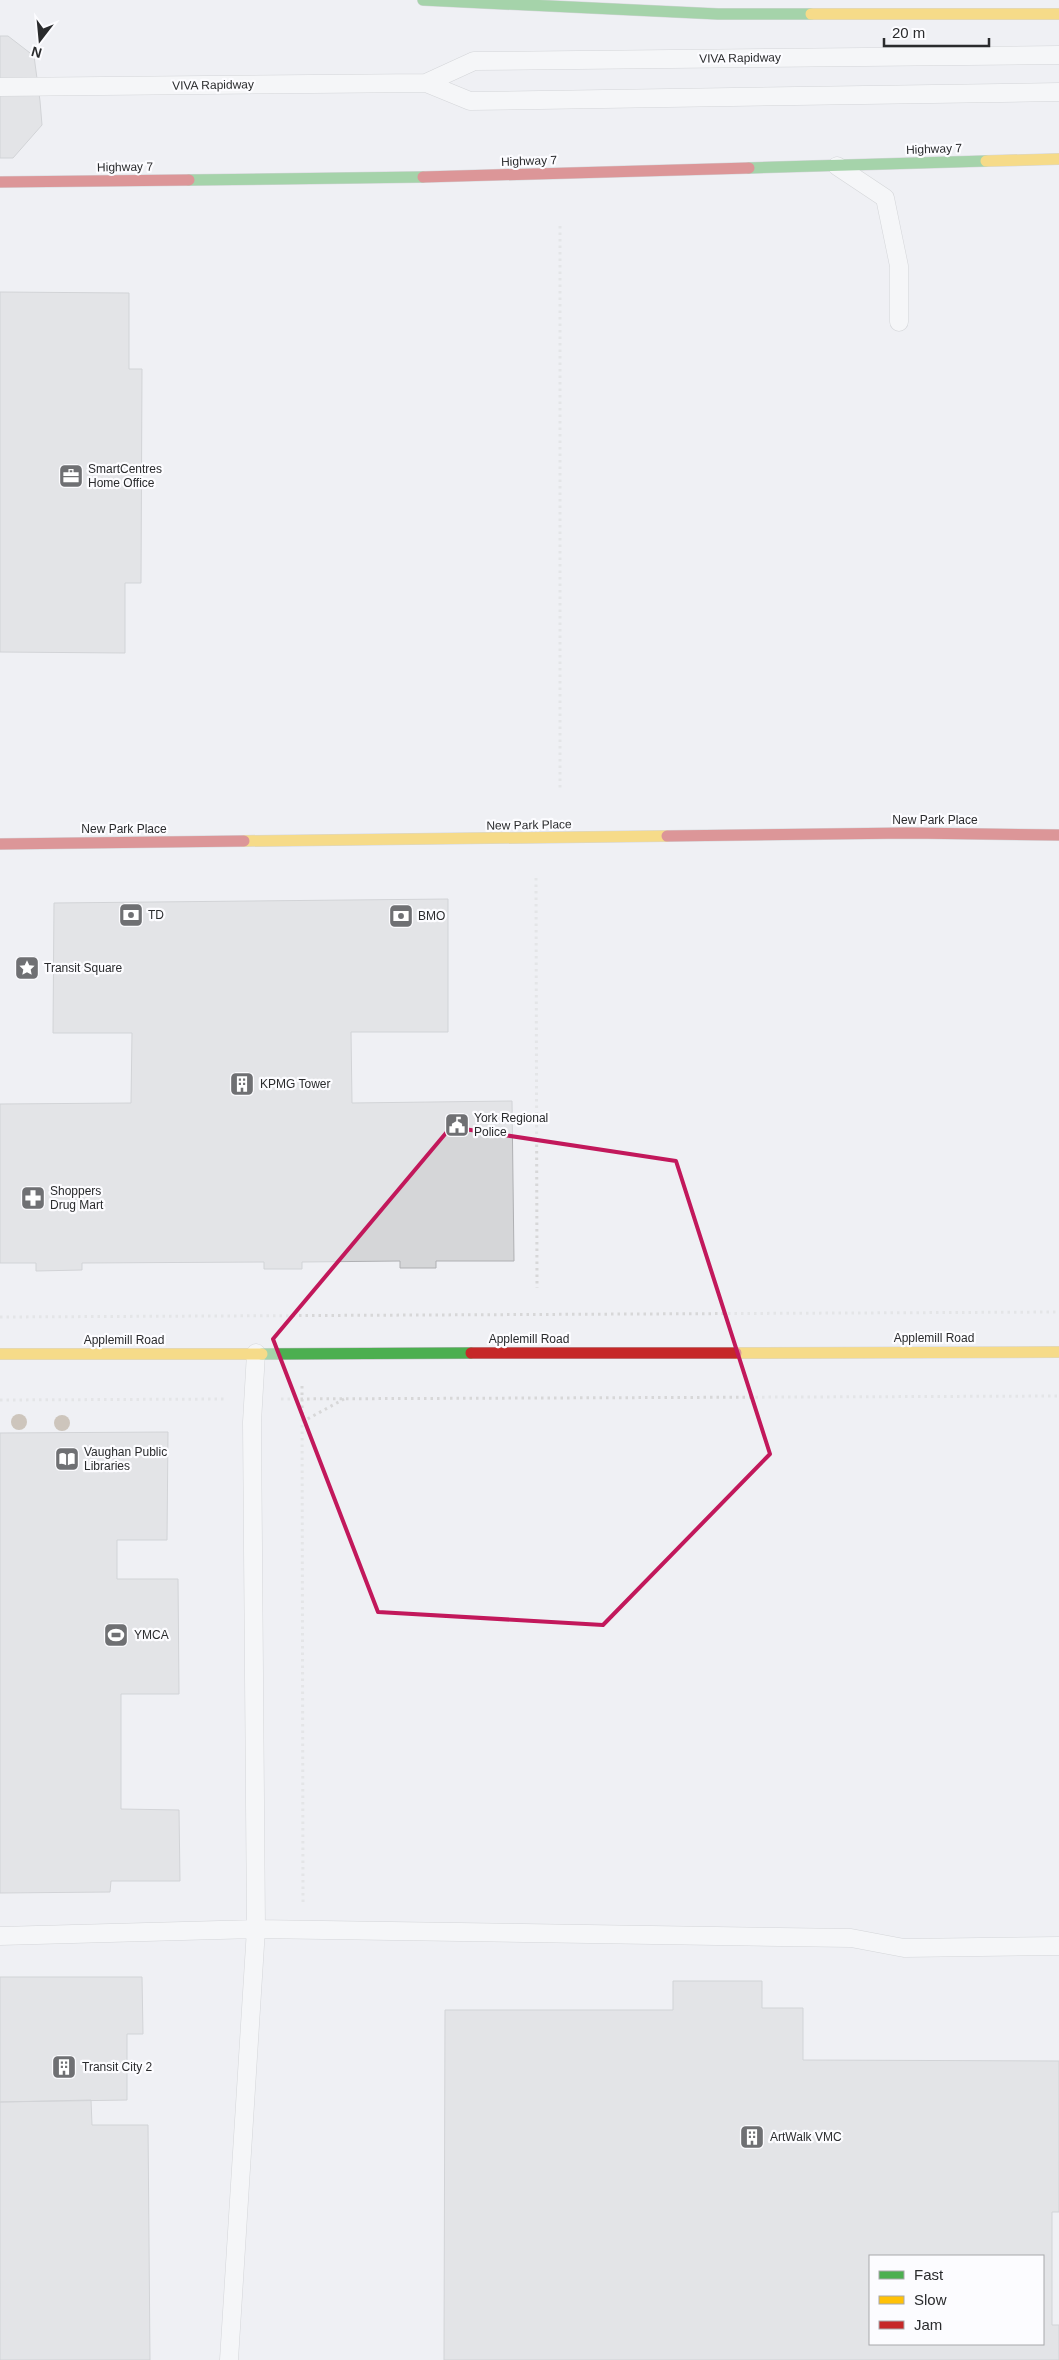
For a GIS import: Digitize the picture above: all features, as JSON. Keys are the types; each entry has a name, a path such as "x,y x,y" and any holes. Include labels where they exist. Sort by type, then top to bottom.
{"street":[{"path":"424,0 718,14 1059,14"},
{"name":"Highway 7","path":"0,182 465,177 1059,158"},
{"name":"New Park Place","path":"0,844 909,833 1059,834"},
{"name":"Applemill Road","path":"0,1354 1059,1352"}],"lane":[{"name":"VIVA Rapidway","path":"426,83 474,61 1059,55"},
{"name":"VIVA Rapidway","path":"0,87 426,83 470,101 1059,92"},
{"path":"836,166 885,198 899,266 899,322"},
{"path":"229,2360 256,1929 252,1422 256,1353"},
{"path":"0,1936 256,1929 851,1938 904,1948 1059,1946"}],"path":[{"path":"560,226 560,789"},
{"path":"536,878 537,1288"},
{"path":"0,1317 1059,1312"},
{"path":"303,1353 303,1931"},
{"path":"302,1422 344,1399 1059,1396"},
{"path":"0,1400 133,1399"}],"highlighted area":[{"path":"451,1127 676,1161 770,1454 603,1625 378,1612 273,1339"}],"building":[{"path":"0,36 8,36 34,56 40,101 42,125 13,158 0,158"},
{"name":"SmartCentres Home Office","path":"0,292 129,293 129,369 142,369 141,583 125,583 125,653 0,652"},
{"name":"KPMG Tower","path":"448,899 448,1032 351,1032 352,1103 512,1101 514,1261 436,1261 436,1268 400,1268 400,1261 302,1262 302,1269 264,1269 264,1262 82,1263 82,1270 36,1271 36,1263 0,1263 0,1104 131,1103 132,1033 53,1033 54,903"},
{"path":"168,1432 167,1540 117,1540 117,1579 178,1579 179,1694 121,1694 121,1809 179,1810 180,1881 111,1881 110,1892 0,1893 0,1433"},
{"name":"Transit City 2","path":"0,1977 142,1977 143,2034 127,2034 127,2100 0,2102"},
{"name":"ArtWalk VMC","path":"673,1981 762,1981 762,2008 803,2008 803,2060 1059,2061 1059,2212 1052,2212 1052,2325 1059,2325 1059,2360 444,2360 445,2010 673,2010"},
{"path":"91,2100 92,2125 148,2125 150,2360 0,2360 0,2102"}],"traffic: fast":[{"path":"423,0 718,14 811,14"},
{"path":"749,168 986,161"},
{"path":"189,180 423,177"},
{"path":"262,1354 471,1353"}],"traffic: slow":[{"path":"811,14 1059,14"},
{"path":"986,161 1059,159"},
{"path":"244,841 667,836"},
{"path":"736,1353 1059,1352"},
{"path":"0,1354 262,1354"}],"traffic: jam":[{"path":"423,177 749,168"},
{"path":"0,182 189,180"},
{"path":"667,836 909,833 1059,835"},
{"path":"0,844 244,841"},
{"path":"471,1353 736,1353"}],"place":[{"name":"SmartCentres Home Office","path":"71,476"},
{"name":"TD","path":"131,915"},
{"name":"BMO","path":"401,916"},
{"name":"Transit Square","path":"27,968"},
{"name":"KPMG Tower","path":"242,1084"},
{"name":"York Regional Police","path":"457,1125"},
{"name":"Shoppers Drug Mart","path":"33,1198"},
{"name":"Vaughan Public Libraries","path":"67,1459"},
{"name":"YMCA","path":"116,1635"},
{"name":"Transit City 2","path":"64,2067"},
{"name":"ArtWalk VMC","path":"752,2137"}]}
